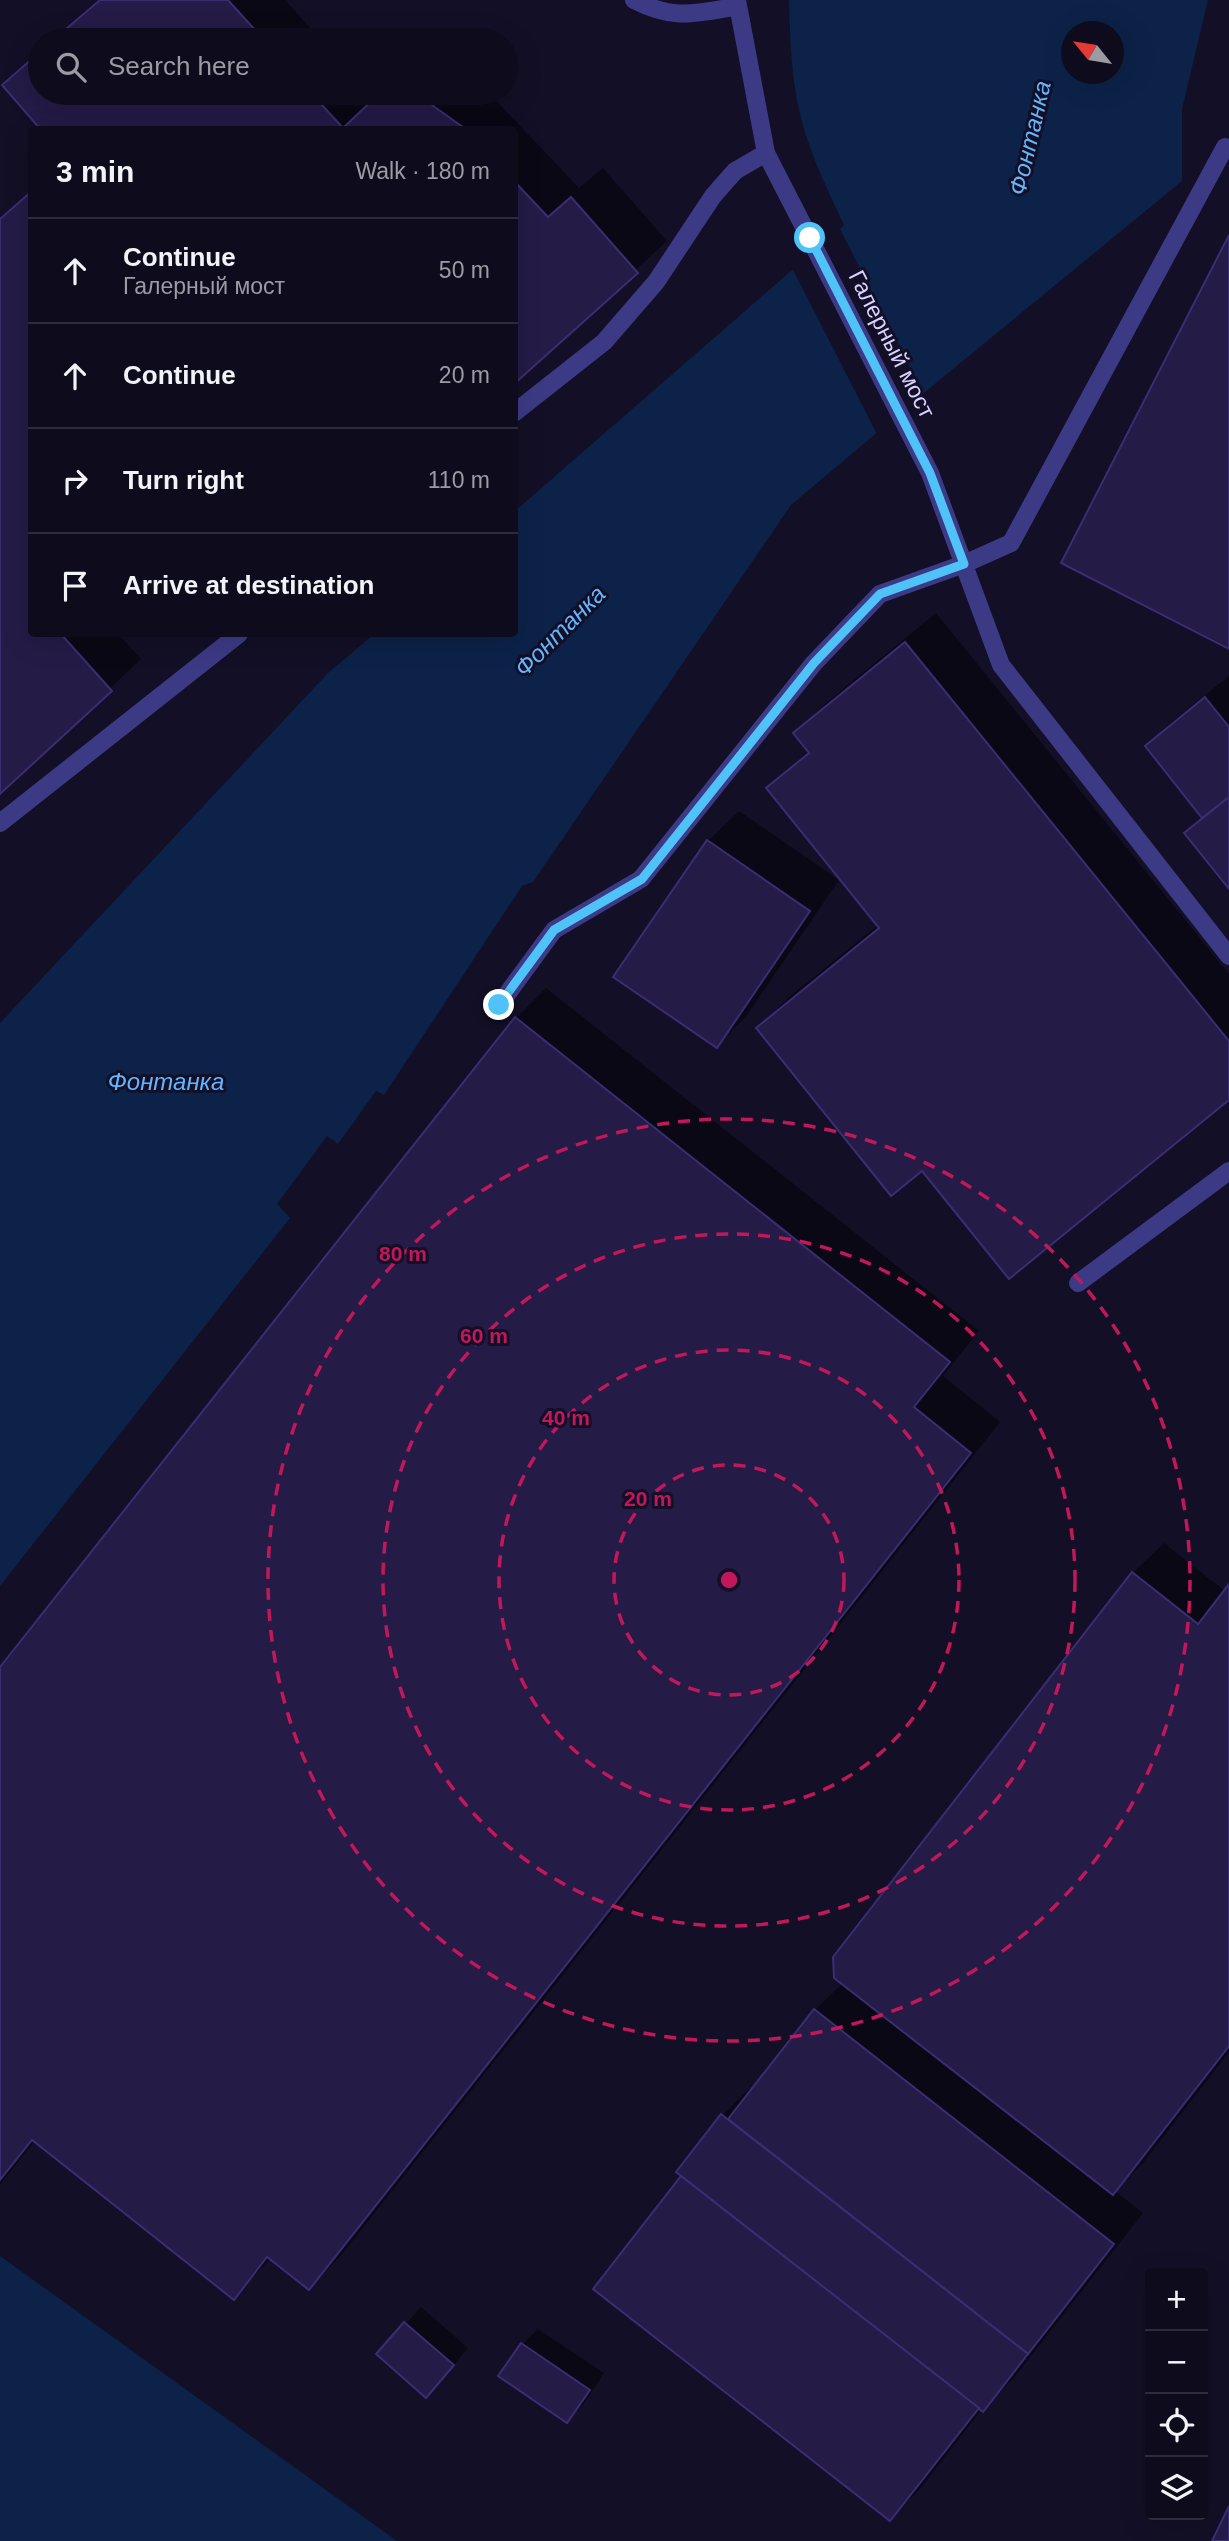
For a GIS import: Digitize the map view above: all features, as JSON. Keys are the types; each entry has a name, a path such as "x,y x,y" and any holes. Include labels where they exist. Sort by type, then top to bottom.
{"lane":[{"path":"634,0 655,10 688,15 736,4"},
{"name":"Галерный мост","path":"736,4 766,153 930,473 1001,665 1229,956"},
{"path":"499,1005 554,930 642,879 814,663 880,594 964,564 1011,543 1225,147"},
{"path":"518,410 604,342 656,282 713,196 734,171 766,153"},
{"path":"0,823 235,637"},
{"path":"1078,1283 1229,1171"}],"water":[{"name":"Фонтанка","path":"789,0 1208,0 1182,109 1182,181 791,505 533,882 522,886 384,1095 376,1091 338,1144 327,1136 277,1204 290,1218 0,1586 0,1023 328,673 370,637 518,637 518,508 844,225 813,156 800,114 793,71"},
{"path":"0,2256 397,2541 0,2541"}],"pier":[{"path":"838,225 925,396 878,436 791,266"}],"building":[{"path":"100,0 228,0 253,28 67,28"},
{"path":"28,62 28,105 322,105 341,126 38,126 2,85"},
{"path":"367,105 432,105 461,126 345,126"},
{"path":"518,185 548,217 571,197 638,273 518,380"},
{"path":"28,194 28,637 64,637 112,691 0,794 0,219"},
{"path":"1229,235 1229,649 1061,563"},
{"path":"905,642 1229,1041 1229,1100 1009,1279 922,1171 891,1196 756,1028 879,928 766,788 809,753 793,733"},
{"path":"1205,697 1229,727 1229,797 1202,818 1145,746"},
{"path":"1229,797 1229,889 1184,833"},
{"path":"707,840 810,911 717,1048 613,977"},
{"path":"515,1017 950,1362 914,1407 971,1453 309,2290 267,2257 234,2300 32,2140 0,2180 0,1667"},
{"path":"1132,1572 1198,1624 1229,1584 1229,2046 1113,2195 834,1978 833,1957"},
{"path":"814,2009 1114,2244 1028,2354 728,2119"},
{"path":"721,2114 1028,2354 983,2412 676,2172"},
{"path":"681,2176 979,2408 890,2521 593,2289"},
{"path":"404,2322 454,2365 426,2398 376,2354"},
{"path":"521,2343 590,2390 567,2423 498,2376"},
{"path":"1229,2506 1229,2541 1212,2541"}],"route":[{"path":"499,1005 554,930 642,879 814,663 880,594 964,564 930,473 810,238"}]}
